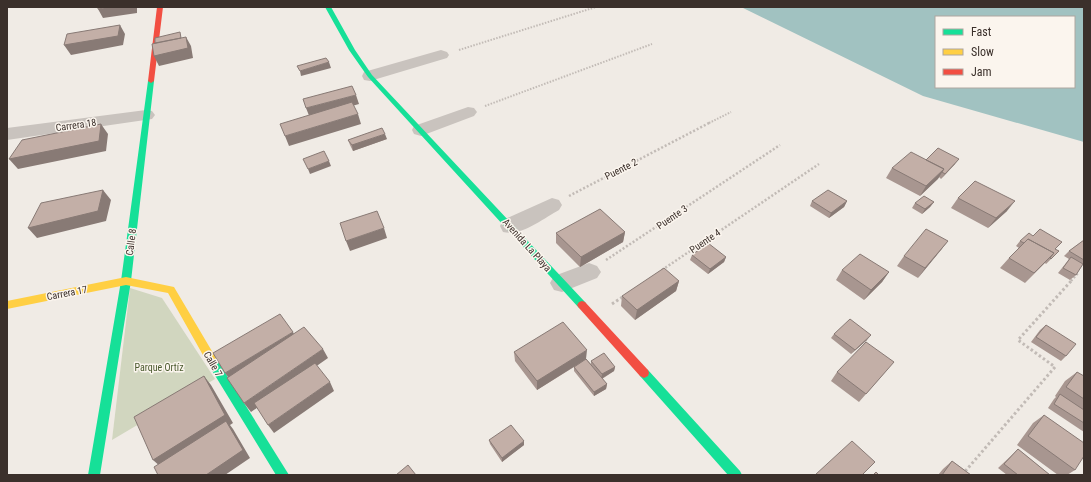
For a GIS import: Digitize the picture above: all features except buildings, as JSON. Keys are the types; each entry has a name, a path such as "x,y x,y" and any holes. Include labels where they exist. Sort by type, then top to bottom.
{"street":[{"name":"Calle 8","path":"94,475 126,281 160,7"},
{"name":"Avenida La Playa","path":"328,7 352,50 370,76 511,226 562,283 610,310 736,475"},
{"path":"370,76 441,55"},
{"path":"421,130 468,112"},
{"name":"Carrera 18","path":"7,134 146,115"},
{"path":"511,226 552,205"},
{"path":"562,283 589,272"},
{"name":"Carrera 17","path":"7,305 126,281"},
{"name":"Calle 7","path":"126,281 171,290 226,386 283,475"}],"path":[{"path":"441,55 596,7"},
{"path":"468,112 652,44"},
{"name":"Puente 2","path":"552,205 732,112"},
{"name":"Puente 3","path":"589,272 780,145"},
{"name":"Puente 4","path":"657,274 819,164"},
{"path":"962,475 1055,367 1018,340 1078,274"}],"green space":[{"name":"Parque Ortíz","path":"130,288 162,298 215,379 112,440"}],"water":[{"path":"741,7 1084,7 1084,142 923,96"}],"traffic: fast":[{"path":"328,7 352,50 370,76 582,305"},
{"path":"94,475 126,281 151,81"},
{"path":"212,361 283,475"},
{"path":"644,373 736,475"}],"traffic: slow":[{"path":"7,305 126,281 171,290 212,361"}],"traffic: jam":[{"path":"151,81 160,7"},
{"path":"582,305 644,373"}]}
